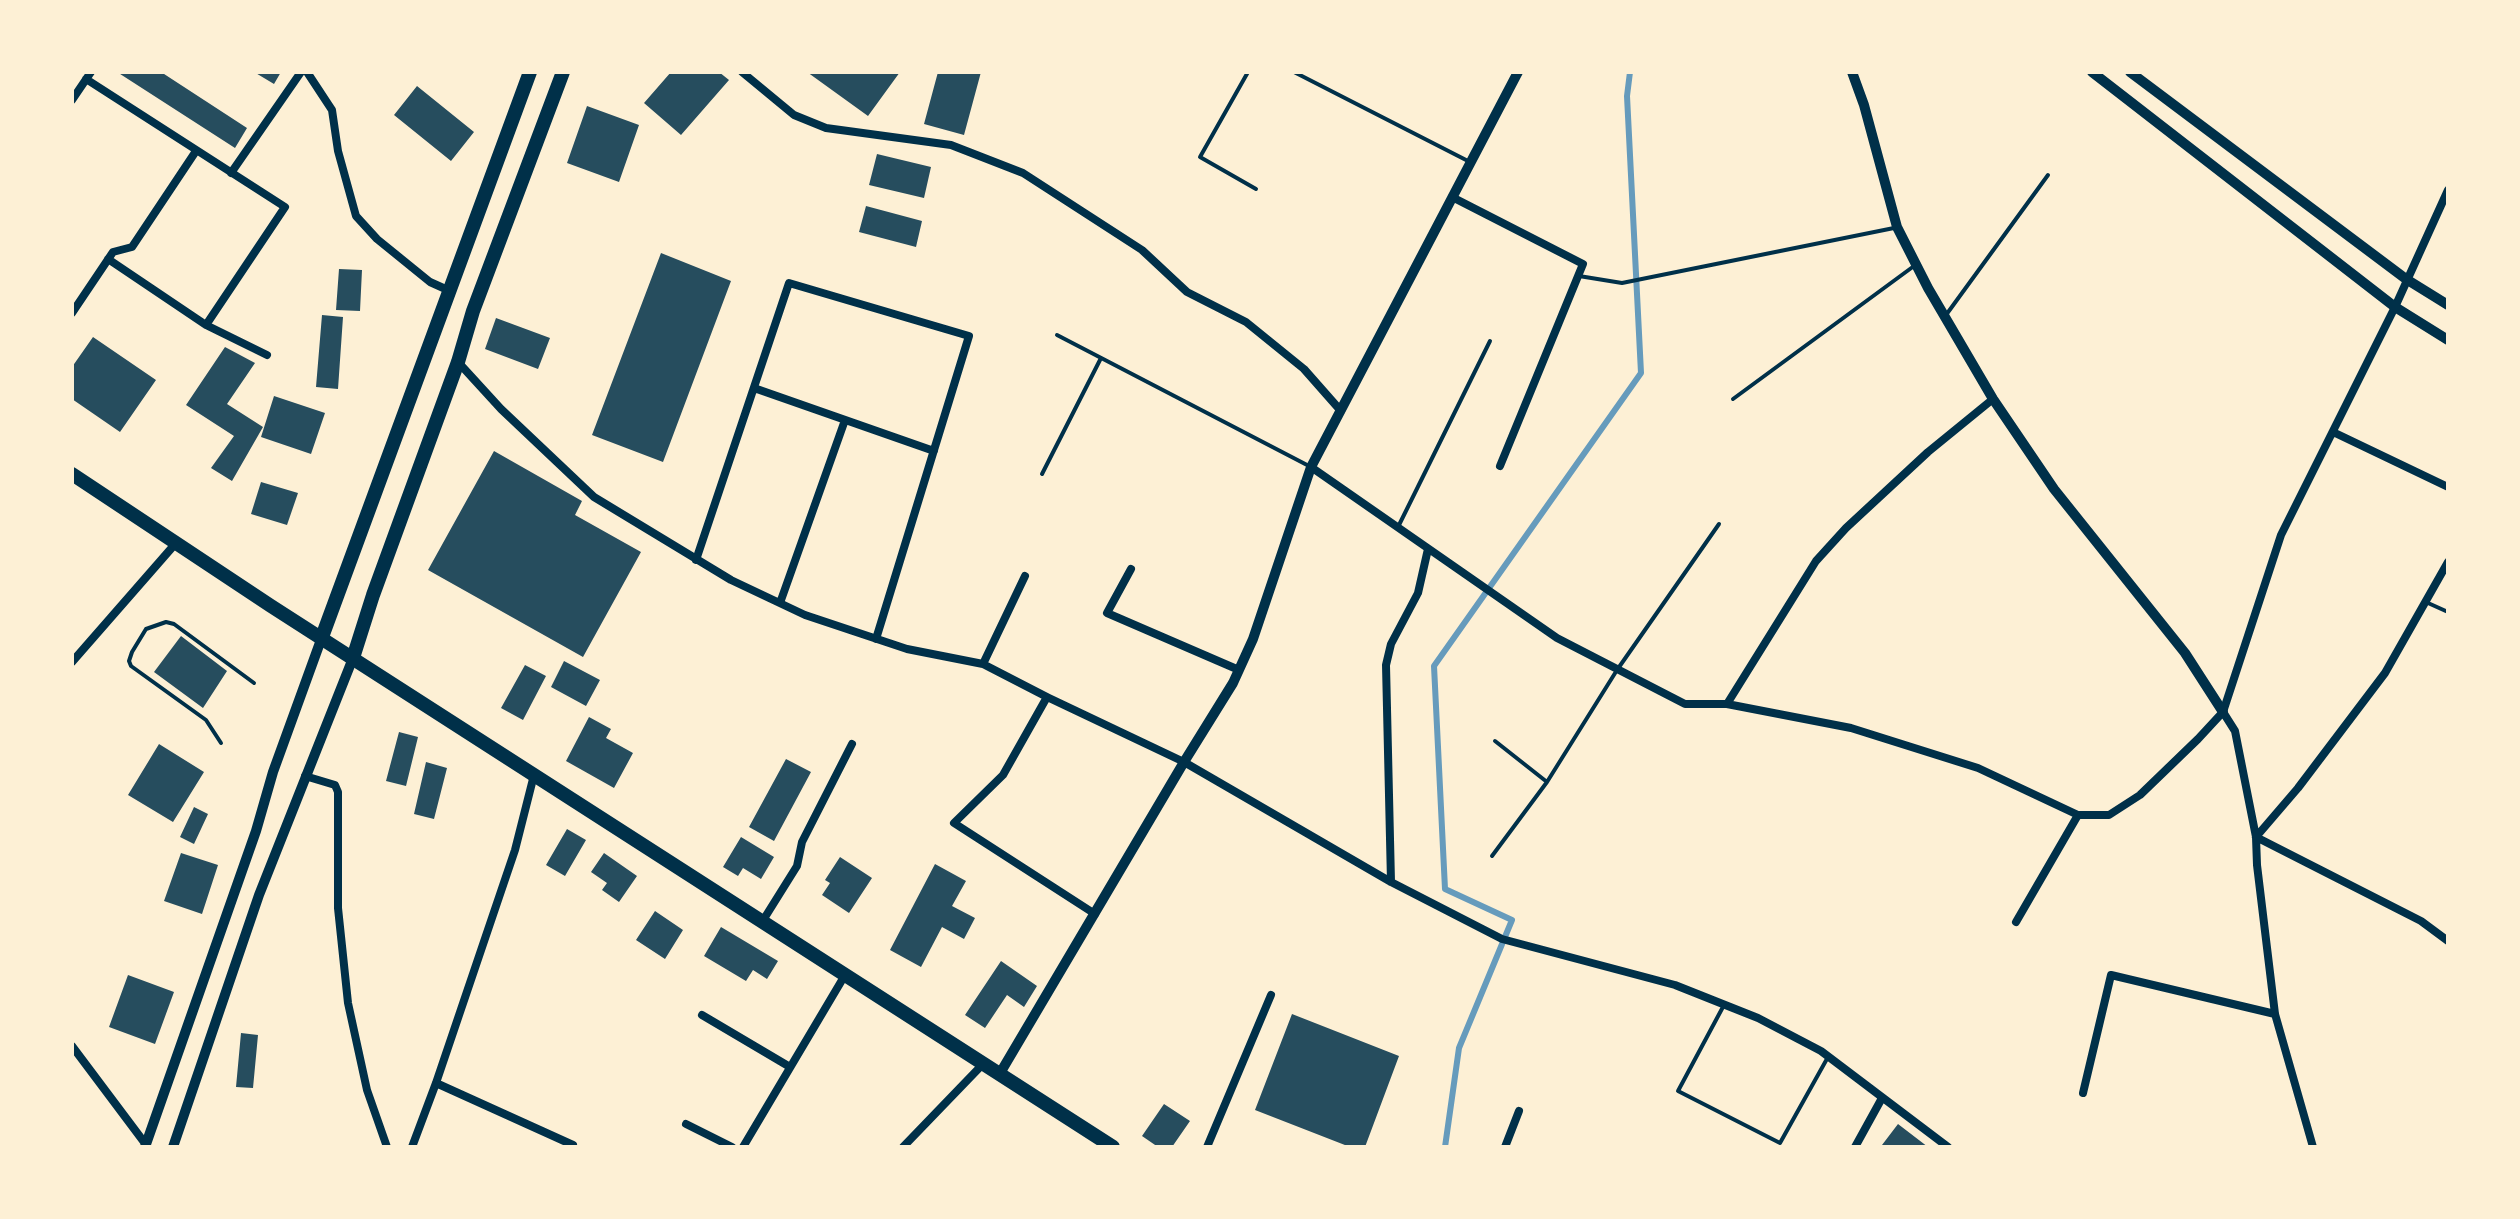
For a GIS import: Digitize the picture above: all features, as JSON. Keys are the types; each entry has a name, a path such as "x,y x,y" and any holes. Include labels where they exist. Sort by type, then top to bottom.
{"highway":[{"path":"322,637 530,72"},
{"path":"353,658 458,362 473,311 563,72"},
{"path":"72,474 1113,1147"}],"street":[{"path":"231,173 301,72"},
{"path":"307,72 332,110 344,176 356,216 377,239 430,282 450,291"},
{"path":"742,72 794,115 826,128 951,145 1023,173 1142,250 1187,292 1246,322 1304,369 1341,411"},
{"path":"999,1075 1233,683 1253,639 1311,467 1518,72"},
{"path":"1852,72 1897,227 1945,317 1993,399 2054,489 2185,653 2235,731 2256,837 2275,1014 2313,1147"},
{"path":"2092,72 2395,307 2448,340"},
{"path":"2130,72 2406,279 2448,305"},
{"path":"72,100 88,76 196,151 285,207 206,325"},
{"path":"72,313 75,300 113,252 132,247 196,151"},
{"path":"1311,467 1557,638 1685,704 1727,704 1851,728 1978,768 2078,815 2109,815 2140,795 2223,712 2281,535 2395,307 2448,190"},
{"path":"1452,197 1583,264 1500,466"},
{"path":"108,259 206,325 267,355"},
{"path":"696,560 789,283 969,336 876,639"},
{"path":"458,362 501,409 594,497 731,580 805,615 876,639 907,649 983,664 1184,762 1391,882 1502,939 1675,985 1758,1018 1828,1057 1948,1147"},
{"path":"754,388 934,451"},
{"path":"1727,704 1816,561 1846,528 1928,452 1993,399"},
{"path":"780,603 845,420"},
{"path":"2333,432 2448,487"},
{"path":"72,662 176,543"},
{"path":"1391,882 1386,665 1391,644 1418,593 1428,549"},
{"path":"2256,837 2298,788 2385,673 2448,562"},
{"path":"1131,569 1107,613 1239,670"},
{"path":"983,664 1025,576"},
{"path":"146,1146 322,637"},
{"path":"173,1147 259,895 353,658"},
{"path":"1047,697 1003,775 954,823 1095,914"},
{"path":"762,922 797,866 802,842 852,744"},
{"path":"412,1147 515,850 534,774"},
{"path":"305,776 335,785 338,792 338,908 348,1003 367,1090 387,1147"},
{"path":"2016,922 2078,815"},
{"path":"2256,837 2421,921 2448,941"},
{"path":"743,1147 845,975"},
{"path":"2083,1093 2111,975 2275,1014"},
{"path":"1207,1147 1271,995"},
{"path":"702,1015 790,1067"},
{"path":"72,1046 146,1146"},
{"path":"903,1147 983,1064"},
{"path":"436,1083 572,1147"},
{"path":"1855,1147 1882,1098"},
{"path":"1505,1147 1519,1111"},
{"path":"686,1124 732,1147"}],"lane":[{"path":"1248,72 1200,157 1256,189"},
{"path":"1294,72 1471,162"},
{"path":"1945,317 2048,175"},
{"path":"1579,276 1622,283 1897,227"},
{"path":"1733,399 1916,265"},
{"path":"1057,335 1311,467"},
{"path":"1398,527 1490,341"},
{"path":"1042,474 1101,358"},
{"path":"1492,856 1547,782 1617,670 1719,524"},
{"path":"2425,602 2448,612"},
{"path":"221,743 206,720 131,666 132,652 146,629 166,622 174,624 254,683"},
{"path":"1495,741 1547,782"},
{"path":"1724,1005 1678,1091 1780,1143 1828,1057"}],"building":[{"path":"117,72 161,72 247,128 235,148"},
{"path":"254,72 281,72 274,84"},
{"path":"671,72 719,72 729,80 681,135 644,103"},
{"path":"807,72 900,72 868,116"},
{"path":"938,72 981,72 964,135 924,124"},
{"path":"417,86 474,132 451,161 394,115"},
{"path":"587,106 639,125 619,182 567,163"},
{"path":"877,154 931,167 924,198 869,185"},
{"path":"866,206 922,221 916,247 859,232"},
{"path":"661,253 731,281 663,462 592,435"},
{"path":"339,269 362,270 360,311 336,310"},
{"path":"322,315 343,317 338,389 316,387"},
{"path":"496,318 550,338 538,369 485,349"},
{"path":"93,337 156,380 120,432 72,399 72,367"},
{"path":"225,347 255,363 227,404 263,427 232,481 211,468 234,436 186,405"},
{"path":"274,396 325,413 311,454 261,437"},
{"path":"494,451 582,501 575,515 641,552 583,657 428,570"},
{"path":"261,482 298,493 287,525 251,514"},
{"path":"181,636 227,671 203,708 154,672"},
{"path":"564,661 600,680 586,706 551,687"},
{"path":"525,665 546,676 523,720 501,708"},
{"path":"589,717 611,729 606,738 633,753 614,788 566,761"},
{"path":"399,732 418,737 406,786 386,781"},
{"path":"159,744 204,772 173,822 128,795"},
{"path":"786,759 811,772 774,841 749,827"},
{"path":"426,762 447,768 434,819 414,814"},
{"path":"194,807 208,814 194,844 180,837"},
{"path":"567,829 586,840 565,876 546,865"},
{"path":"741,837 774,857 761,879 743,868 738,876 723,867"},
{"path":"181,853 218,865 202,914 164,901"},
{"path":"604,853 637,876 619,902 602,890 607,883 591,872"},
{"path":"840,857 872,878 849,913 822,895 830,883 825,880"},
{"path":"935,864 966,881 952,906 975,918 964,939 942,927 921,967 890,950"},
{"path":"655,911 683,930 665,959 636,940"},
{"path":"721,927 778,961 767,979 753,970 746,981 704,956"},
{"path":"1001,961 1037,986 1024,1007 1007,995 985,1028 965,1015"},
{"path":"128,975 174,992 155,1044 109,1027"},
{"path":"1292,1014 1399,1056 1365,1147 1350,1147 1255,1110"},
{"path":"241,1033 258,1035 253,1088 236,1087"},
{"path":"1164,1104 1190,1121 1172,1147 1158,1147 1142,1136"},
{"path":"1898,1124 1928,1147 1882,1145"}],"waterway":[{"path":"1445,1147 1459,1048 1512,920 1445,889 1434,666 1641,373 1627,96 1630,72"}]}
